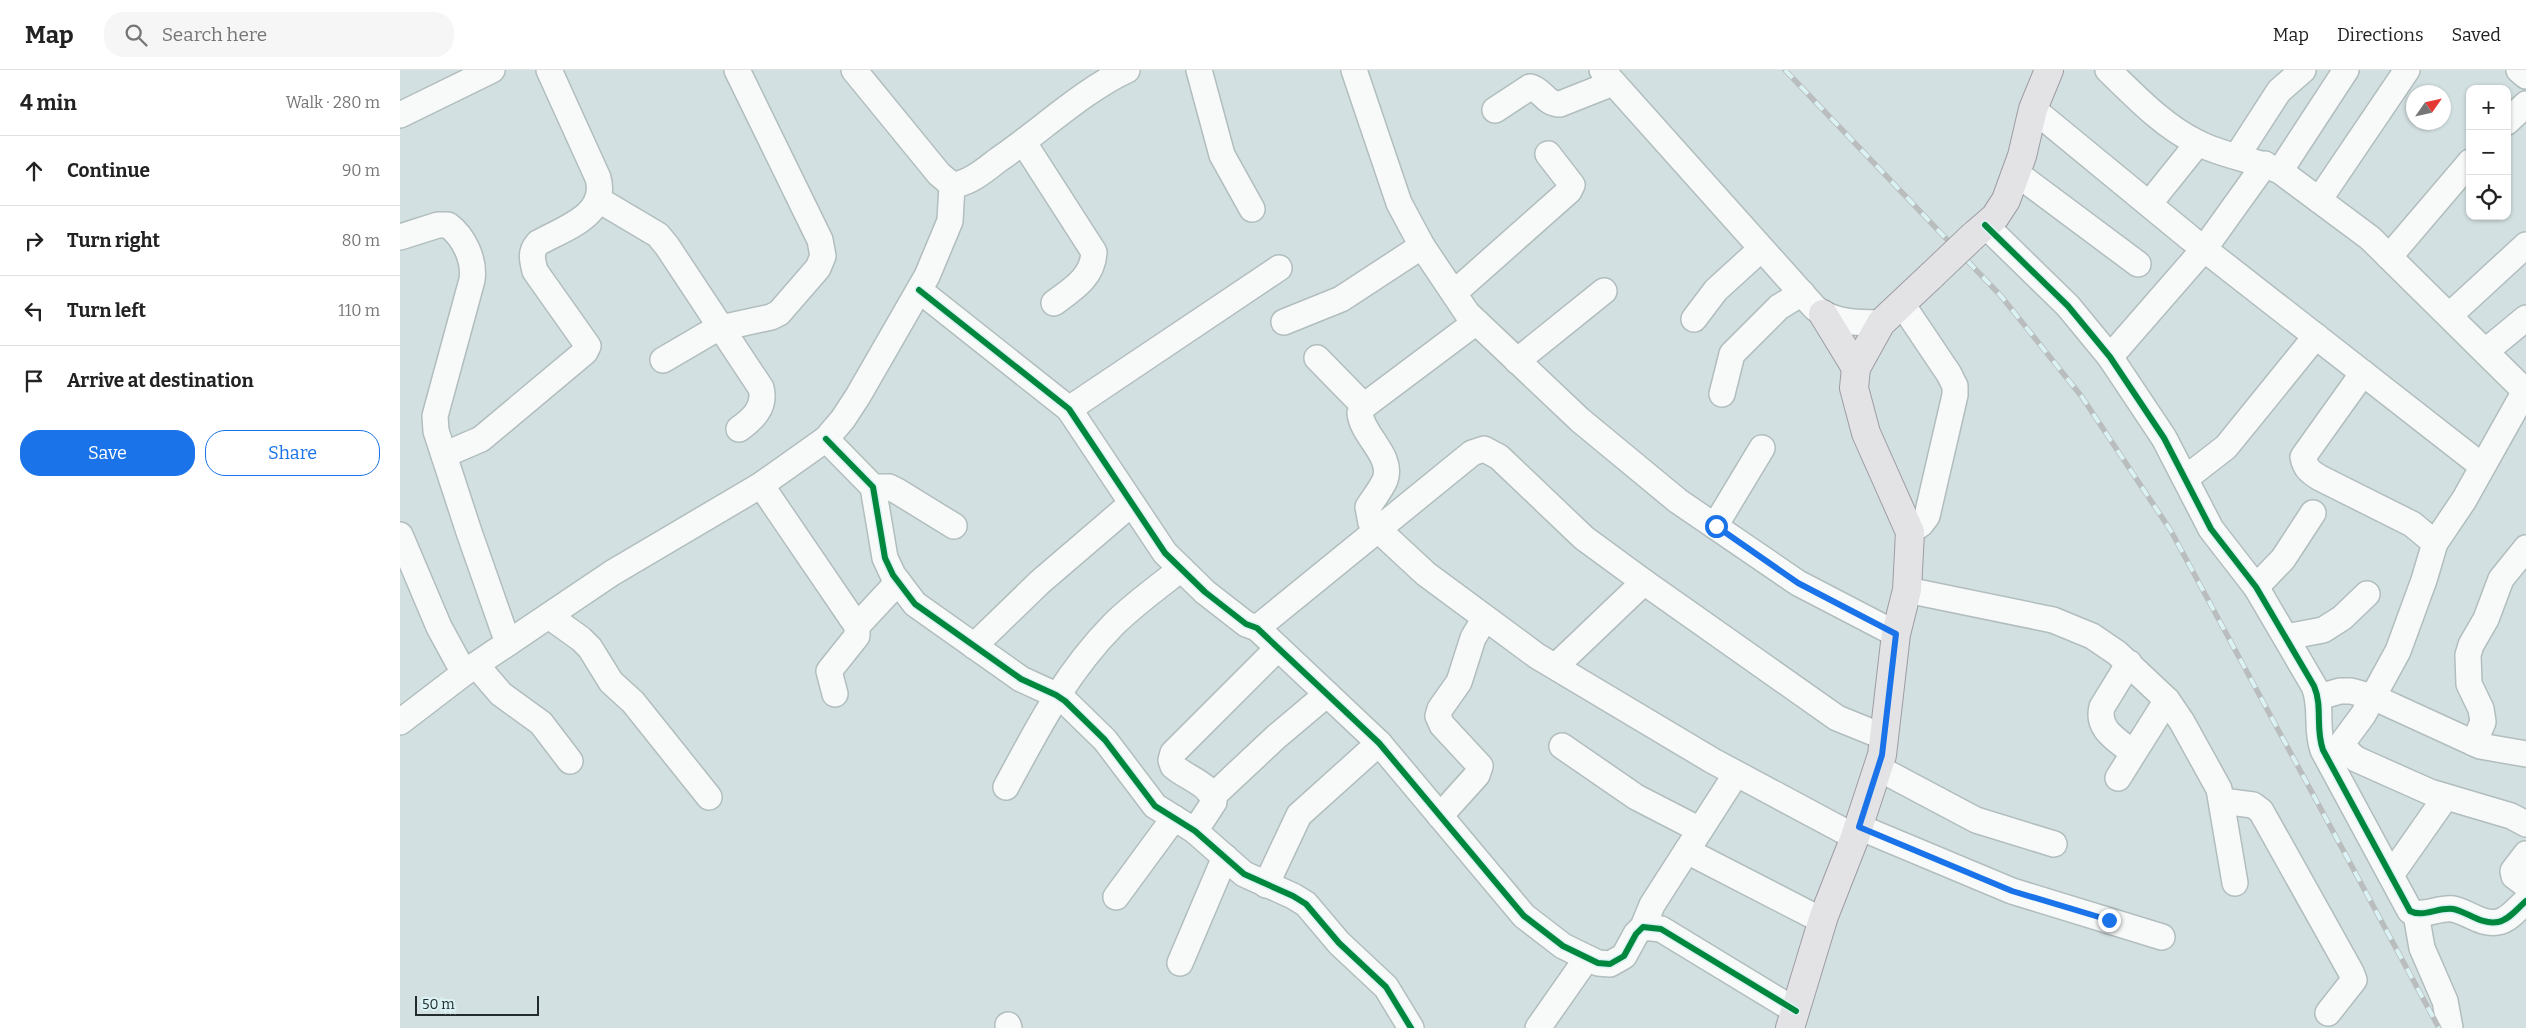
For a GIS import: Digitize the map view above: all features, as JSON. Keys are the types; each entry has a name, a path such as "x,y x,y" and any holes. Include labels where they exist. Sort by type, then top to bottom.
{"main road":[{"path":"1793,1019 1822,921 1857,832 1878,768 1884,737 1896,634 1906,590 1910,532 1866,433 1854,388 1856,368 1881,323 1994,217 2006,200 2016,173 2033,109 2049,70"},
{"path":"1823,314 1856,368"}],"street":[{"path":"400,114 492,70"},
{"path":"444,455 481,439 585,352 588,346 535,271 533,250 538,243 593,210 602,190 549,70"},
{"path":"663,360 706,333 722,327 771,317 779,313 818,268 823,256 820,240 737,70"},
{"path":"854,70 939,174 952,185"},
{"path":"952,185 963,183 1024,142 1090,93 1127,70"},
{"path":"1200,70 1222,155 1252,209"},
{"path":"1354,70 1399,203 1422,246 1476,322 1580,420 1678,501 1798,583 1896,634"},
{"path":"2108,70 2160,118 2198,144 2272,168 2370,238 2450,315 2525,392 2464,500 2434,543 2424,580 2398,651 2373,697 2343,742 2347,751 2356,759 2445,798 2510,816 2526,824"},
{"path":"2237,156 2279,91 2303,70"},
{"path":"2319,200 2407,70"},
{"path":"2519,70 2526,76"},
{"path":"2110,357 2272,168 2338,75"},
{"path":"1495,110 1530,86 1535,88 1545,100 1552,104 1560,104 1608,76 1761,249 1823,314 1853,323 1881,323"},
{"path":"2511,118 2526,104"},
{"path":"2033,109 2204,248 2482,466"},
{"path":"1024,142 1094,252 1094,262 1088,275 1081,283 1054,303"},
{"path":"2149,204 2198,144"},
{"path":"1454,293 1569,191 1572,185 1569,179 1548,154"},
{"path":"2389,257 2466,167"},
{"path":"2016,173 2138,264"},
{"path":"400,722 470,669 612,573 761,485 826,439 843,419 858,396 927,276 950,220 952,185"},
{"path":"599,200 658,235 722,327 761,388 763,396 756,415 739,429"},
{"path":"400,237 438,225 448,225 462,240 471,262 472,280 435,416 436,431 508,643"},
{"path":"1979,231 2068,306 2110,357 2164,438 2211,529 2256,587 2319,697 2317,728 2323,750 2410,911 2416,914 2454,909 2488,923 2504,920 2526,901"},
{"path":"2450,315 2526,245"},
{"path":"1284,322 1341,299 1422,246"},
{"path":"1694,319 1716,290 1761,249"},
{"path":"1069,409 1279,268"},
{"path":"919,290 1069,409 1153,538 1181,569 1205,592 1246,624 1257,628 1379,743 1524,916 1563,946 1598,963 1610,964 1624,956 1636,934 1643,927 1652,905 1736,774"},
{"path":"1517,361 1604,292"},
{"path":"1722,394 1732,354 1779,307 1802,293"},
{"path":"1902,304 1955,386 1955,395 1927,516 1921,524 1910,532"},
{"path":"2486,352 2526,318"},
{"path":"1476,322 1364,406 1360,413 1360,419 1383,458 1386,470 1385,480 1368,507 1371,523 1426,574 1537,656 1736,774 1857,832 2012,891 2162,937"},
{"path":"2186,478 2226,447 2316,336"},
{"path":"1317,358 1364,406"},
{"path":"2363,373 2304,457 2305,464 2310,471 2320,478 2412,524 2434,543"},
{"path":"826,439 873,487 885,558 898,582 923,610 1021,679 1056,695 1105,740 1147,797 1174,818 1195,831 1244,874 1293,896 1306,904 1339,942 1386,987 1411,1028"},
{"path":"1716,526 1762,448"},
{"path":"1257,628 1472,453 1484,449 1499,457 1584,538 1644,582 1837,718 1884,737"},
{"path":"761,485 858,626"},
{"path":"873,487 888,487 897,491 954,526"},
{"path":"974,646 1040,582 1131,504"},
{"path":"2256,587 2283,559 2313,513"},
{"path":"400,535 439,627 470,669 541,723 570,760"},
{"path":"2474,743 2483,722 2481,709 2469,684 2468,655 2471,645 2486,619 2500,579 2526,548"},
{"path":"1006,787 1056,695 1114,624 1181,569"},
{"path":"835,694 829,671 857,636 858,626 898,582"},
{"path":"1556,666 1644,582"},
{"path":"1906,590 2064,624 2101,642 2129,664 2167,700 2187,730 2218,789 2222,801 2235,883"},
{"path":"2286,637 2322,630 2342,618 2367,594"},
{"path":"549,616 581,639 590,648 611,682 633,702 709,797"},
{"path":"1440,816 1477,775 1480,766 1442,725 1438,716 1440,709 1459,682 1473,638 1485,618"},
{"path":"1195,831 1214,802 1213,796 1208,790 1173,766 1171,760 1173,753 1278,648"},
{"path":"2129,664 2102,707 2100,722 2105,729 2133,753"},
{"path":"2319,697 2340,691 2351,691 2373,697 2474,743 2526,754"},
{"path":"1213,796 1276,737 1327,694"},
{"path":"2118,778 2167,700"},
{"path":"1266,885 1295,820 1379,743"},
{"path":"1562,746 1636,797 1700,830"},
{"path":"1878,768 1976,820 2054,844"},
{"path":"2391,875 2445,798"},
{"path":"2222,801 2253,805 2261,810 2351,972 2354,980 2352,986 2328,1012"},
{"path":"1116,897 1174,818"},
{"path":"1686,852 1822,921"},
{"path":"2526,854 2513,872 2514,876 2526,885"},
{"path":"1180,963 1225,857"},
{"path":"2416,914 2422,948 2445,1001 2450,1028"},
{"path":"1643,927 1661,929 1793,1019"},
{"path":"1538,1028 1587,958"}],"railway":[{"path":"1785,70 2001,296 2082,397 2171,531 2439,1028"}],"cycle path":[{"path":"1985,225 2068,306 2110,357 2164,438 2211,529 2256,587 2314,686 2317,694 2319,734 2323,750 2410,911 2425,913 2442,909 2453,909 2486,922 2498,922 2510,916 2526,901"},
{"path":"919,290 1069,409 1165,553 1205,592 1246,624 1257,628 1379,743 1524,916 1563,946 1598,963 1610,964 1624,956 1636,934 1643,927 1661,929 1796,1011"},
{"path":"826,439 873,487 885,558 893,575 915,604 1021,679 1065,701 1105,740 1155,806 1195,831 1244,874 1293,896 1306,904 1339,943 1386,987 1411,1028"}],"route":[{"path":"1716,526 1798,583 1896,634 1882,755 1859,827 1952,868 2012,891 2086,915 2109,920"}]}
